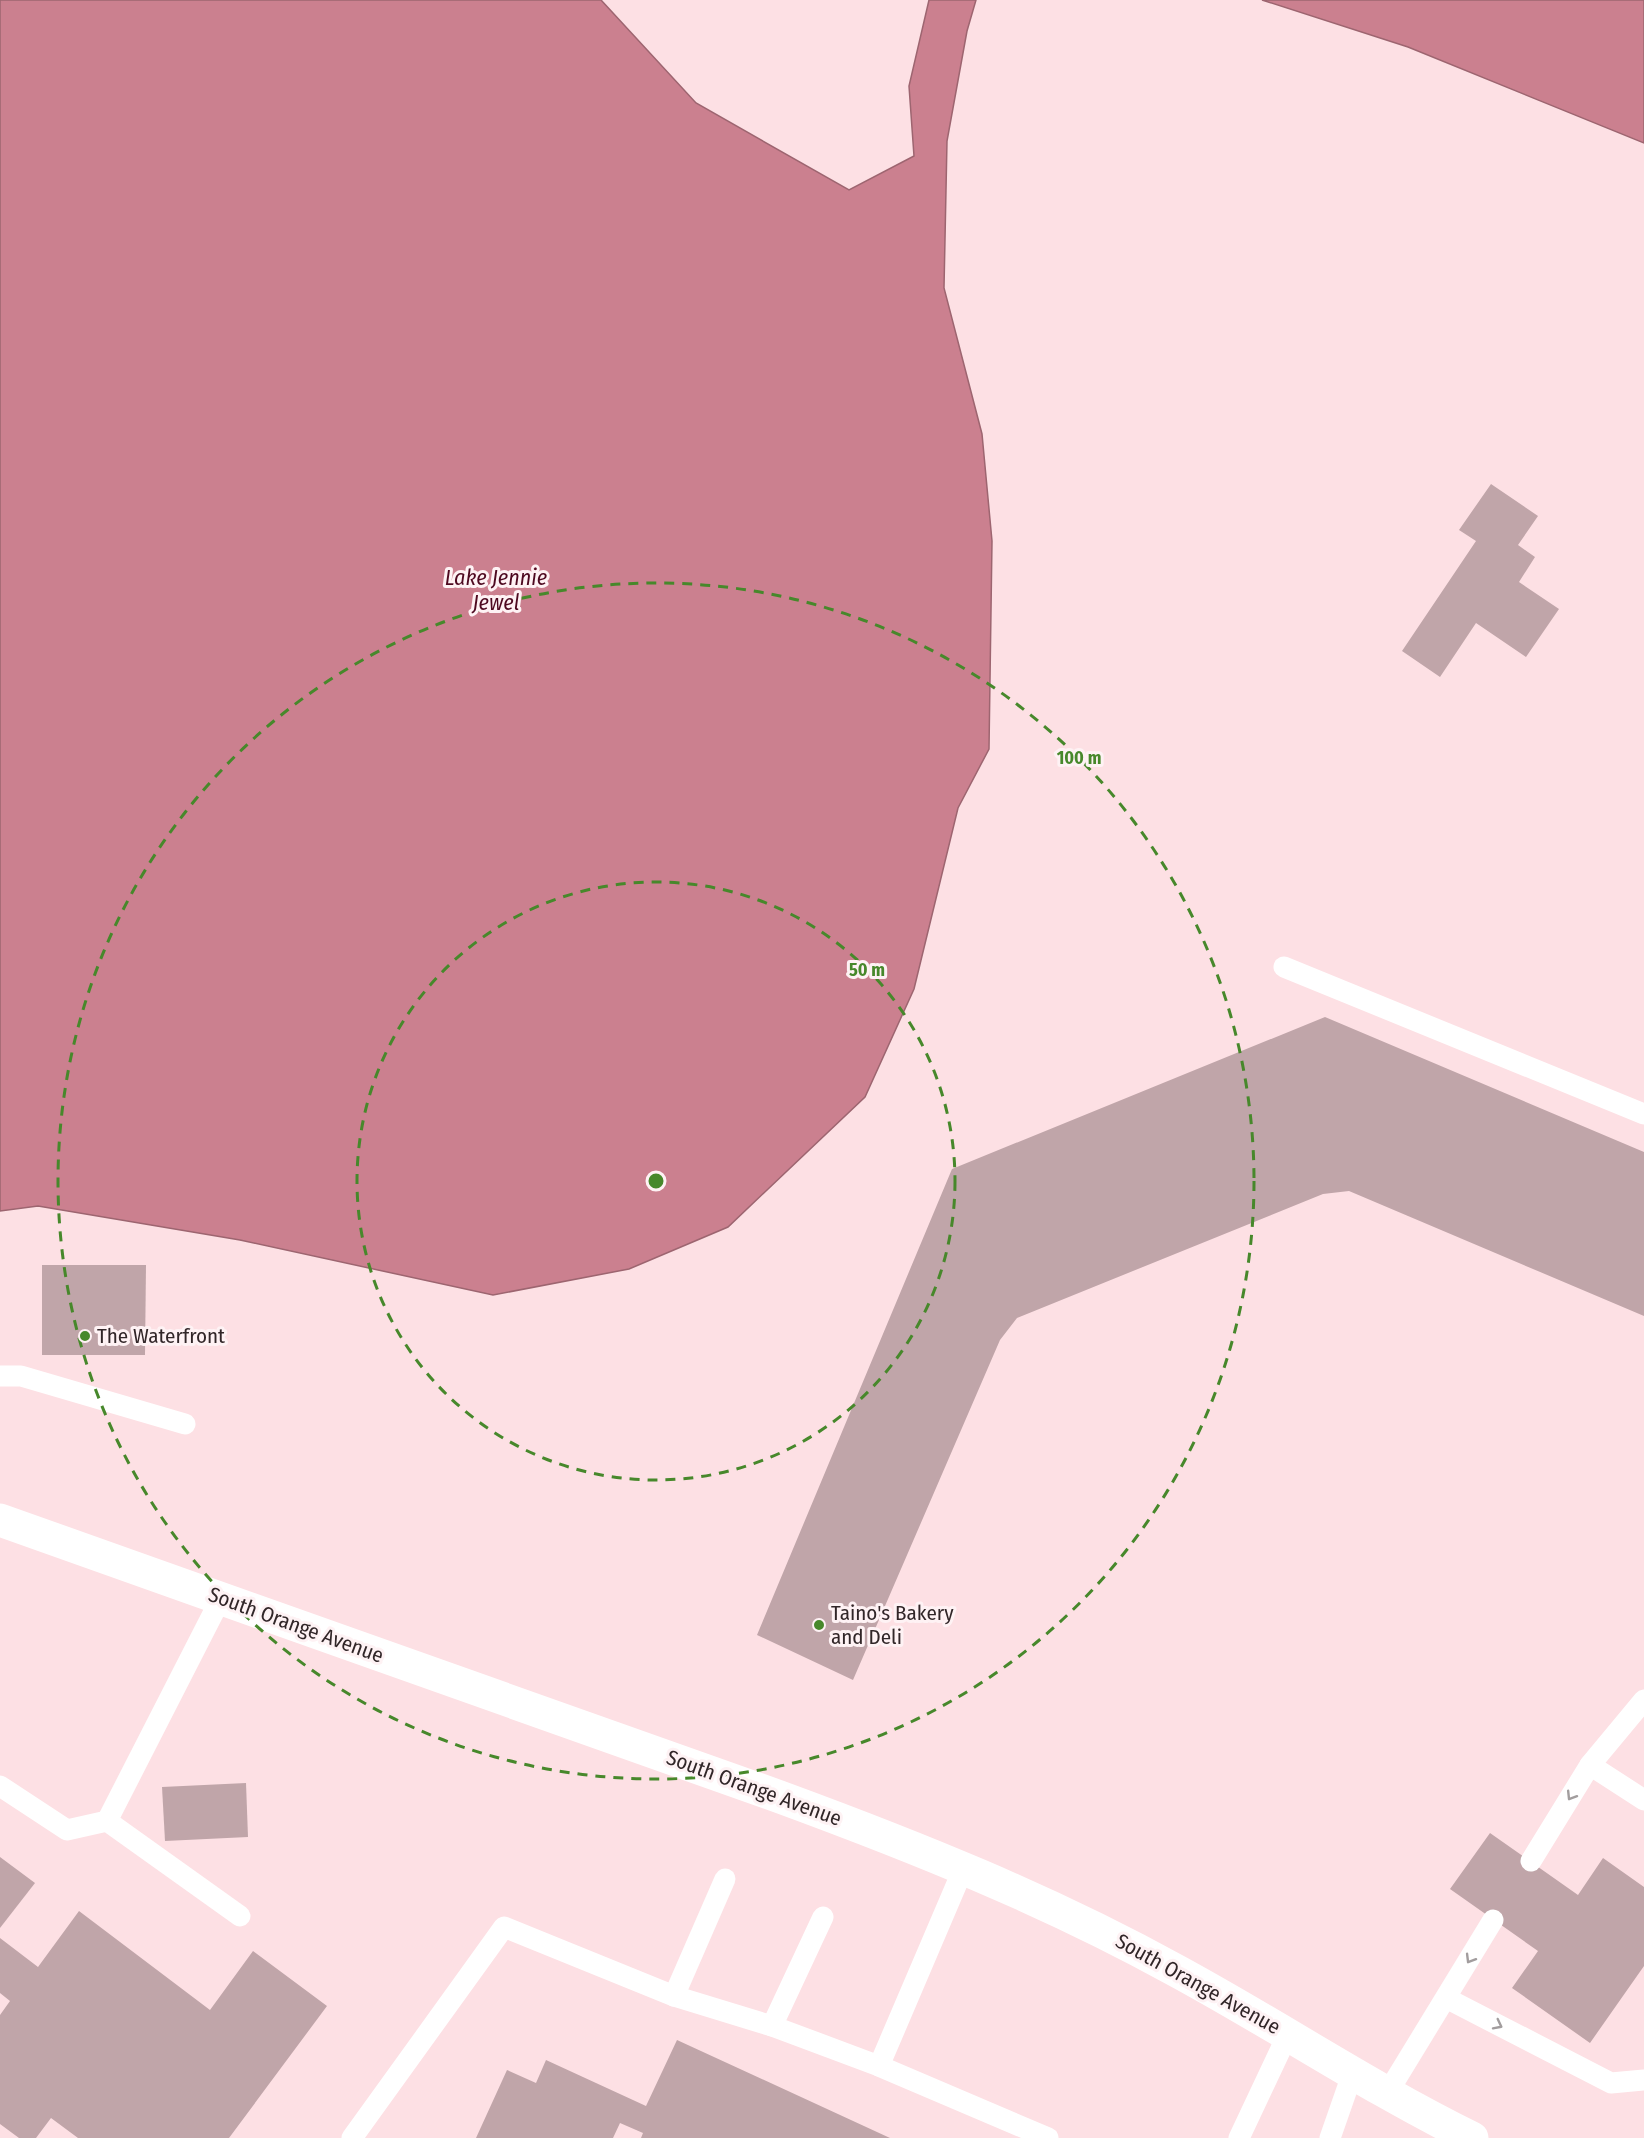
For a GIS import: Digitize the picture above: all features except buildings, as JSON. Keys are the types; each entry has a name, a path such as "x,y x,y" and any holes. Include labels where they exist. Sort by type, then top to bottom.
{"main road":[{"name":"South Orange Avenue","path":"0,1520 821,1812 964,1868 1088,1923 1176,1970 1472,2138"}],"lane":[{"path":"1284,966 1644,1114"},
{"path":"0,1376 21,1376 185,1424"},
{"path":"107,1821 221,1598"},
{"path":"1531,1861 1590,1765 1644,1700"},
{"path":"1590,1765 1644,1800"},
{"path":"0,1786 67,1830 107,1821 240,1916"},
{"path":"879,2066 964,1868"},
{"path":"674,1996 724,1879"},
{"path":"772,2026 823,1917"},
{"path":"1388,2092 1493,1920"},
{"path":"352,2138 504,1927 674,1996 772,2026 879,2066 1048,2138"},
{"path":"1446,1998 1611,2083 1644,2080"},
{"path":"1239,2138 1288,2034"},
{"path":"1330,2138 1353,2072"}],"water":[{"name":"Lake Jennie Jewel","path":"0,0 601,0 696,103 849,190 914,156 909,86 929,0 976,0 967,31 947,141 944,288 982,434 992,541 989,749 958,808 914,989 865,1097 728,1227 629,1269 493,1295 240,1240 38,1206 0,1211"},
{"path":"1262,0 1644,0 1644,143 1408,47"}],"place":[{"name":"The Waterfront","path":"85,1336"},
{"name":"Taino's Bakery and Deli","path":"819,1625"}]}
